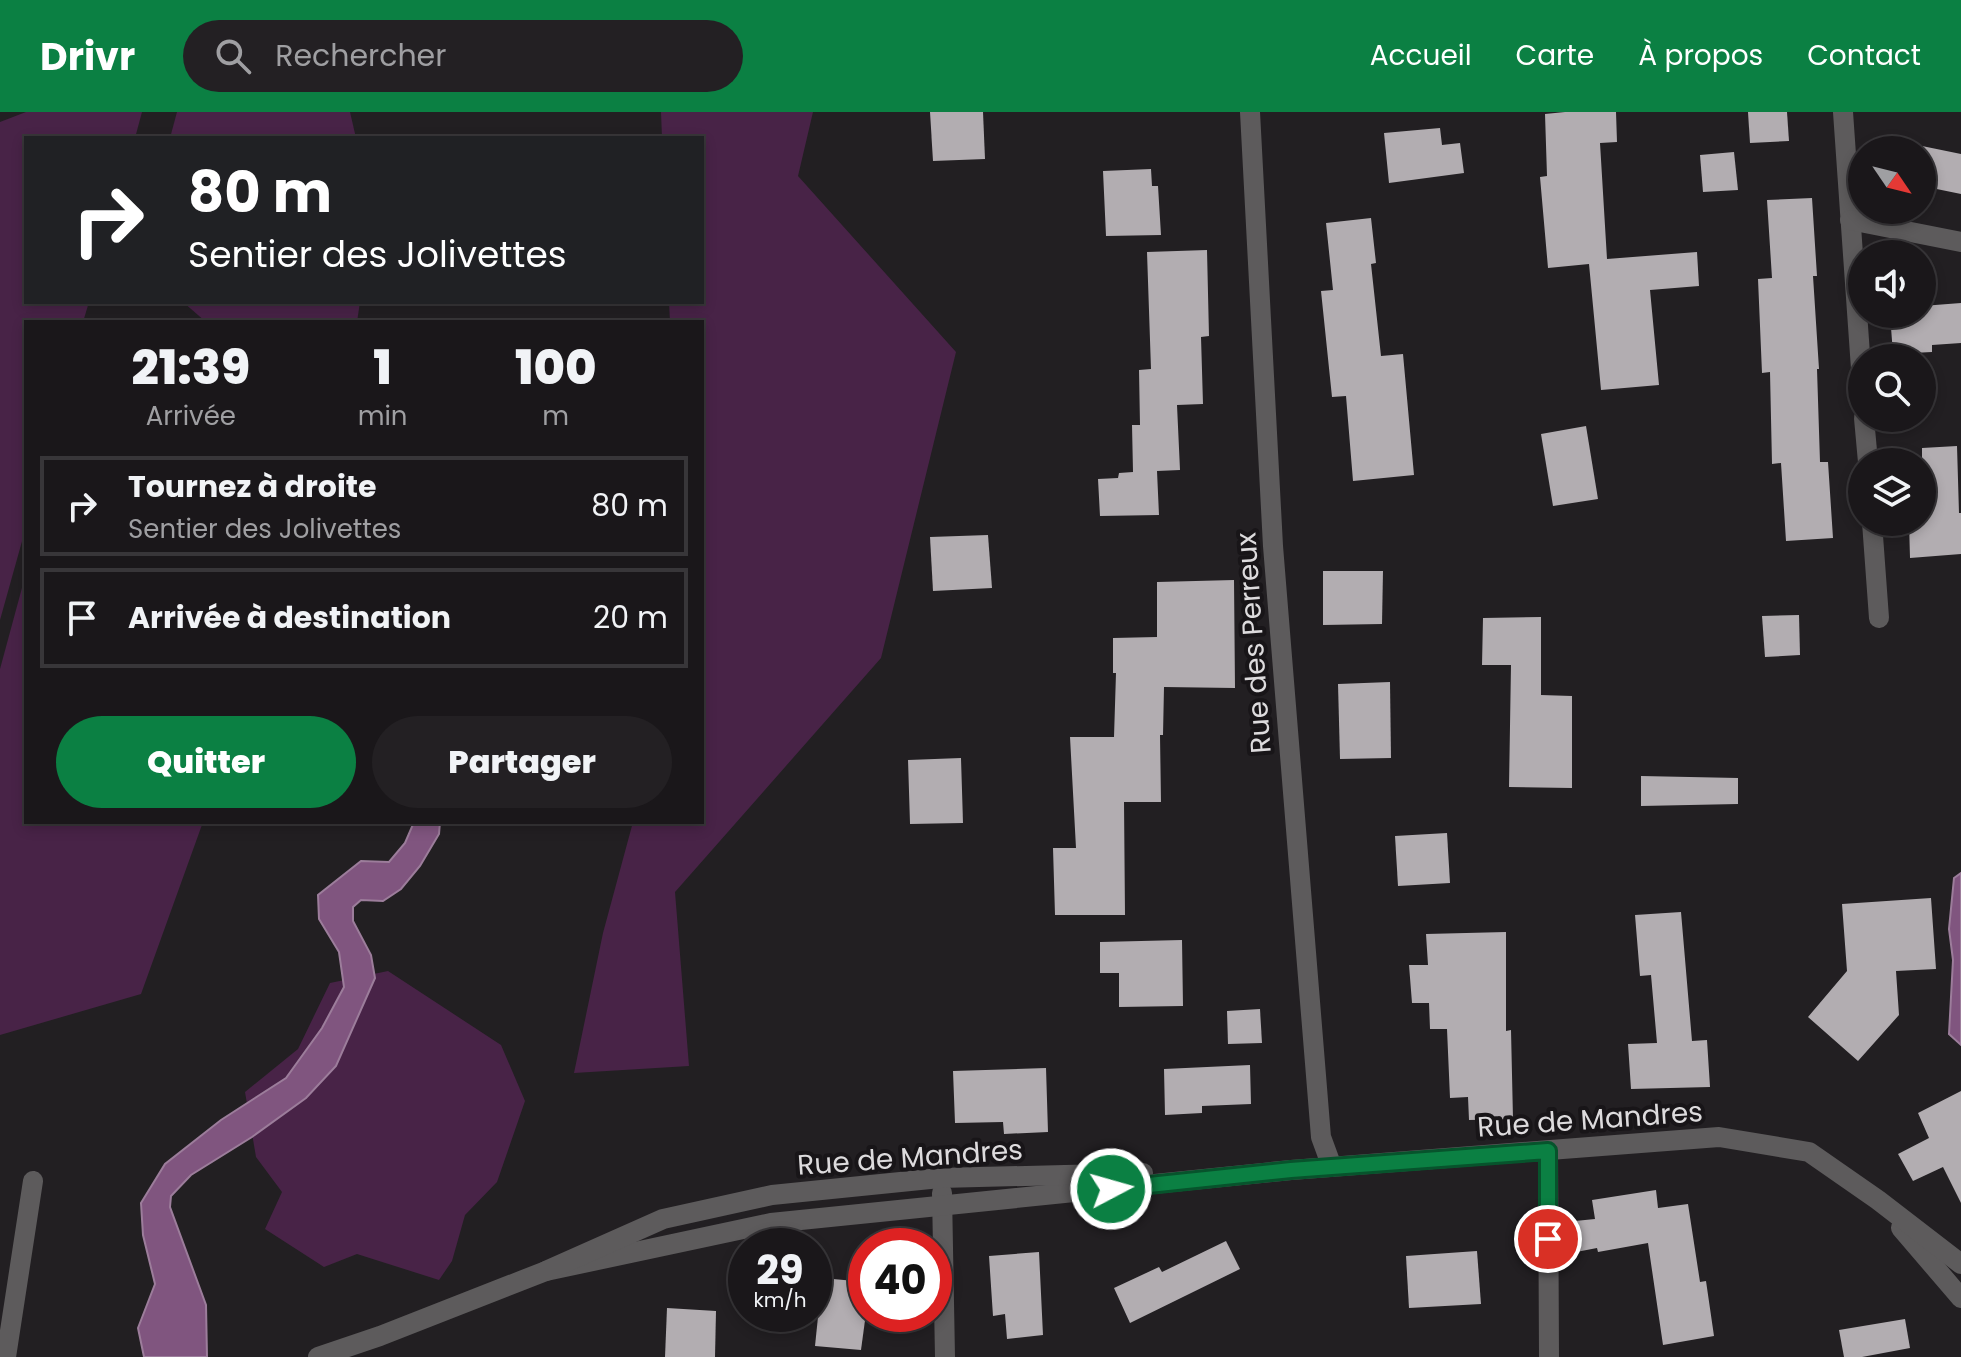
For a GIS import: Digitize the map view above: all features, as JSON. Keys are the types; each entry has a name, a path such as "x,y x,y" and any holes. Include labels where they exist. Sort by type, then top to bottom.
{"street":[{"name":"Rue des Perreux","path":"1250,112 1276,577 1321,1137 1332,1167"},
{"path":"1843,112 1848,189"},
{"path":"1850,224 1859,344"},
{"path":"1870,224 1961,242"},
{"path":"1873,536 1879,618"},
{"name":"Rue de Mandres","path":"546,1271 771,1223 1291,1170 1719,1137 1809,1152 1961,1264"},
{"path":"1548,1151 1549,1357"},
{"name":"Rue de Mandres","path":"318,1357 546,1271 663,1219 772,1195 940,1178 1291,1170"},
{"path":"940,1178 945,1357"},
{"path":"6,1357 33,1181"},
{"name":"Rue de Mandres","path":"1878,1200 1961,1298"}],"shaded area":[{"path":"26,112 142,112 136,136 24,136 24,304 88,304 84,320 24,320 24,534 0,620 0,122"},
{"path":"177,112 350,112 356,136 171,136"},
{"path":"661,112 813,112 798,176 956,352 881,658 675,892 689,1066 574,1073 603,933 632,824 704,824 704,320 670,320 669,304 704,304 704,136 662,136"},
{"path":"185,304 360,304 357,320 204,320"},
{"path":"24,580 24,824 202,824 141,994 0,1035 0,669"},
{"path":"413,824 440,824 439,834 420,866 401,889 383,901 361,900 353,907 353,921 371,955 375,978 336,1066 306,1098 191,1175 171,1196 170,1207 206,1305 207,1357 144,1357 138,1328 155,1284 143,1235 141,1203 165,1164 221,1120 286,1078 322,1028 344,987 339,952 319,919 318,895 361,861 389,862 405,843"},
{"path":"1961,873 1961,1045 1949,1034 1953,960 1949,929 1954,878"},
{"path":"388,971 501,1045 525,1101 497,1182 465,1215 452,1261 439,1280 357,1254 324,1267 265,1229 282,1192 256,1157 245,1092 298,1049 330,983"}],"building":[{"path":"930,112 983,112 985,159 933,161"},
{"path":"1616,112 1617,142 1600,143 1607,259 1697,252 1699,286 1650,290 1659,385 1601,390 1589,264 1548,268 1540,177 1547,176 1545,114"},
{"path":"1748,112 1787,112 1789,141 1750,143"},
{"path":"1440,128 1442,145 1460,143 1464,173 1389,183 1384,133"},
{"path":"1936,149 1961,154 1961,194 1936,189"},
{"path":"1734,152 1738,190 1703,192 1700,155"},
{"path":"1151,169 1152,186 1158,186 1161,235 1106,236 1103,171"},
{"path":"1812,198 1817,276 1813,276 1819,369 1820,462 1828,462 1833,538 1786,541 1781,463 1772,464 1770,372 1762,373 1758,279 1772,278 1767,200"},
{"path":"1371,218 1376,263 1371,264 1381,356 1403,354 1414,475 1353,481 1346,396 1332,397 1321,291 1333,290 1326,223"},
{"path":"1207,250 1209,336 1201,337 1203,404 1177,405 1180,470 1157,471 1159,515 1100,516 1098,479 1118,478 1119,473 1133,472 1132,425 1140,425 1139,370 1151,369 1147,252"},
{"path":"1961,303 1961,343 1892,344 1891,328 1936,328 1936,305"},
{"path":"1586,426 1598,499 1553,506 1541,434"},
{"path":"1957,446 1961,554 1910,558 1909,536 1936,536 1936,448 1922,448"},
{"path":"988,535 992,588 933,591 930,537"},
{"path":"1323,571 1383,571 1382,624 1323,625"},
{"path":"1234,580 1235,688 1164,687 1163,735 1160,735 1161,802 1124,802 1125,915 1055,915 1053,848 1076,848 1070,737 1114,737 1116,673 1113,673 1113,638 1157,637 1157,582"},
{"path":"1799,615 1800,655 1765,657 1762,616"},
{"path":"1541,617 1541,695 1572,696 1572,788 1509,787 1511,665 1482,665 1483,618"},
{"path":"1390,682 1391,758 1340,759 1338,684"},
{"path":"961,758 963,823 910,824 908,760"},
{"path":"1641,776 1738,778 1738,804 1641,806"},
{"path":"1447,833 1450,883 1398,886 1395,836"},
{"path":"1931,898 1936,969 1896,971 1899,1015 1858,1061 1808,1017 1847,971 1842,904"},
{"path":"1681,912 1692,1041 1707,1040 1710,1087 1631,1089 1628,1044 1657,1043 1651,975 1640,976 1635,915"},
{"path":"1506,932 1506,1031 1511,1030 1513,1119 1469,1120 1468,1097 1450,1098 1447,1029 1430,1029 1429,1003 1412,1003 1409,965 1428,965 1426,934"},
{"path":"1182,940 1183,1006 1119,1007 1119,973 1100,973 1100,942"},
{"path":"1260,1009 1262,1043 1228,1044 1227,1011"},
{"path":"1250,1065 1251,1104 1202,1106 1202,1113 1165,1115 1164,1069"},
{"path":"1046,1068 1048,1132 1004,1134 1003,1122 955,1123 953,1071"},
{"path":"1961,1091 1961,1203 1943,1167 1913,1181 1898,1154 1929,1138 1918,1113"},
{"path":"1656,1190 1658,1208 1688,1204 1700,1282 1706,1281 1714,1336 1663,1345 1648,1243 1598,1252 1597,1248 1571,1253 1565,1222 1595,1219 1592,1200"},
{"path":"1226,1241 1240,1269 1130,1323 1114,1288 1159,1267 1162,1272"},
{"path":"1477,1251 1481,1304 1409,1308 1406,1256"},
{"path":"1039,1252 1043,1335 1007,1339 1005,1314 993,1316 989,1256"},
{"path":"832,1279 848,1280 848,1332 863,1332 861,1350 815,1346 816,1332 832,1332"},
{"path":"667,1308 716,1311 715,1357 665,1357"},
{"path":"1905,1319 1910,1348 1862,1357 1844,1357 1839,1330"}],"route":[{"path":"1111,1189 1291,1170 1548,1151 1548,1239"}]}
